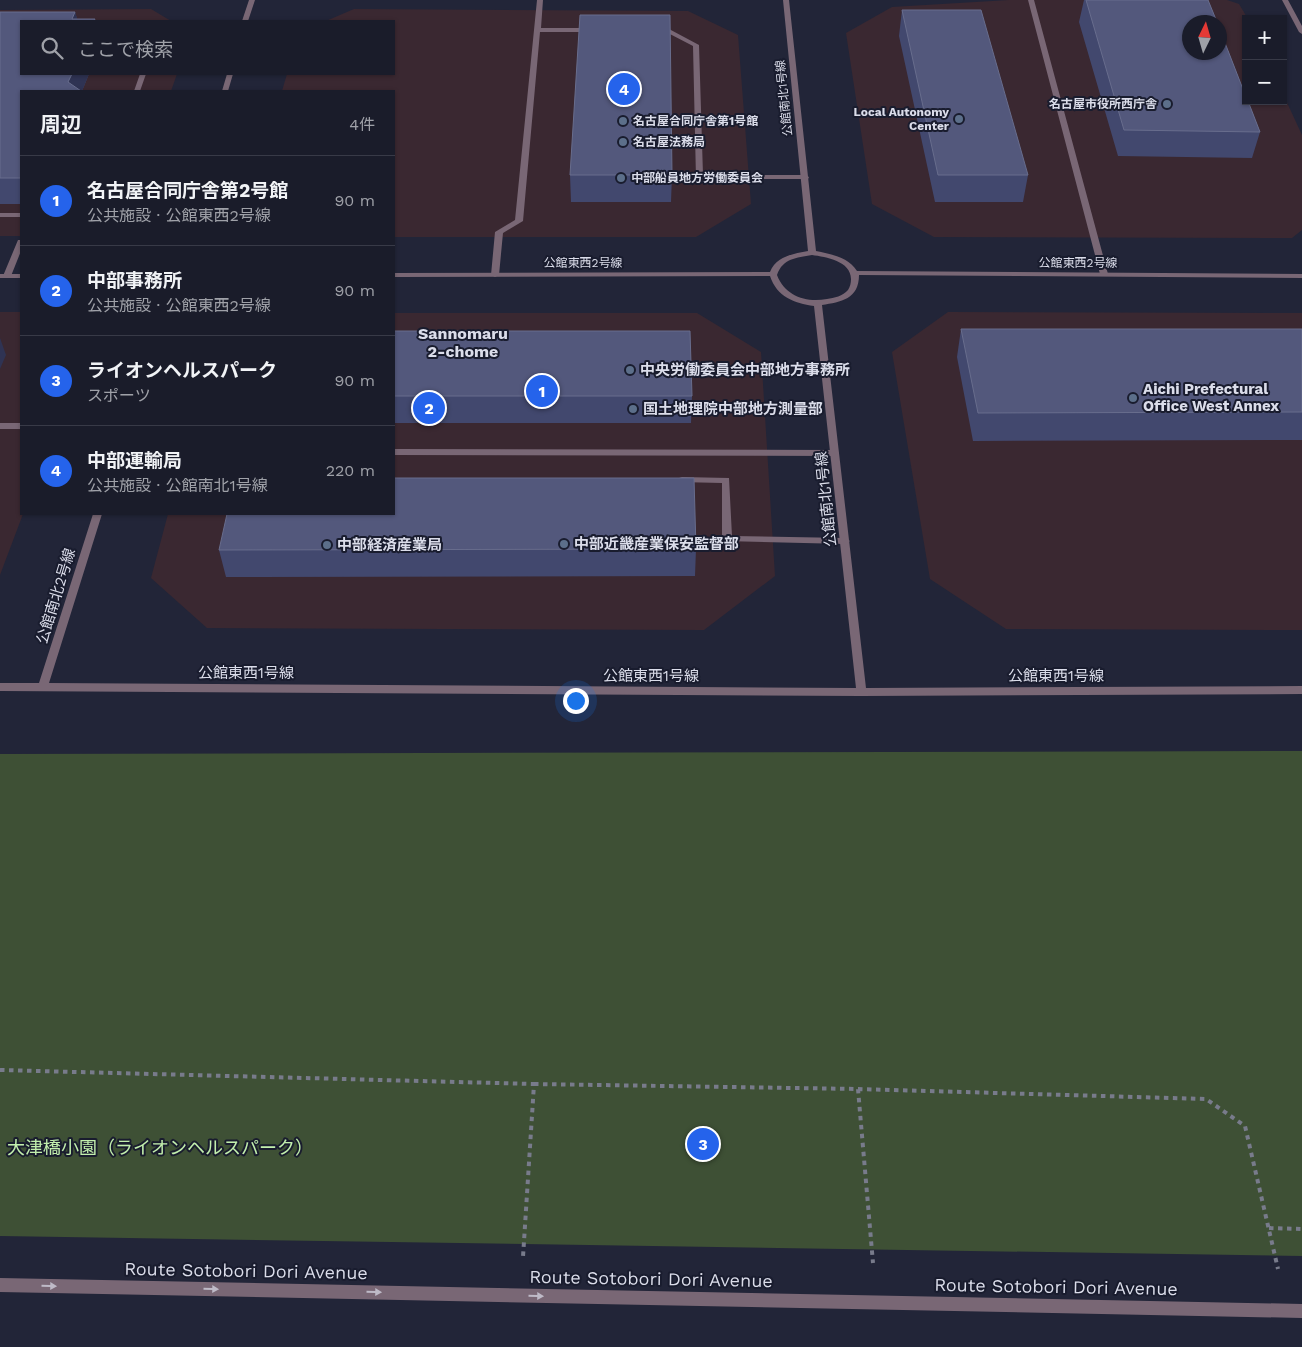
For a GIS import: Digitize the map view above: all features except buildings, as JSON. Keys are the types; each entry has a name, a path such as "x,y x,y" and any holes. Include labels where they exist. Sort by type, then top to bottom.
{"street":[{"path":"245,20 252,0"},
{"path":"494,275 499,232 519,221 540,0"},
{"name":"公館南北1号線","path":"786,0 812,253"},
{"path":"1031,0 1104,274"},
{"path":"1285,0 1302,32"},
{"path":"537,30 602,30"},
{"path":"648,30 667,30 696,45 699,177 805,178"},
{"path":"136,90 143,75"},
{"path":"225,90 230,75"},
{"path":"0,215 20,215"},
{"path":"20,244 4,276 20,276"},
{"path":"812,253 839,259 848,266 854,273 856,282 852,290 844,297 818,303 806,302 784,294 777,288 773,281 776,267 791,257 812,253"},
{"name":"公館東西2号線","path":"854,273 1302,276"},
{"name":"公館東西2号線","path":"395,275 773,274"},
{"name":"公館南北1号線","path":"818,303 861,692"},
{"path":"0,426 20,426"},
{"path":"395,452 835,454"},
{"path":"668,480 726,480 727,539 845,541"},
{"name":"公館南北2号線","path":"43,687 97,515"},
{"name":"公館東西1号線","path":"0,687 861,692 1302,690"},
{"name":"Route Sotobori Dori Avenue","path":"0,1285 1302,1311"}],"path":[{"path":"0,1070 534,1084 858,1089 1206,1099 1245,1126 1278,1269"},
{"path":"523,1257 534,1084"},
{"path":"858,1089 873,1263"},
{"path":"1269,1228 1302,1229"}],"shaded area":[{"path":"1009,0 1227,0 1239,4 1246,15 1242,15 1242,105 1287,105 1287,103 1302,135 1302,230 1292,238 934,237 872,204 846,33 892,7"},
{"path":"151,9 169,20 20,20 20,75 177,75 171,90 20,90 20,236 0,236 0,10"},
{"path":"354,9 688,11 738,35 751,204 696,237 395,237 395,90 282,90 287,75 395,75 395,20 328,20"},
{"path":"0,312 20,312 20,515 23,515 0,575"},
{"path":"948,312 1302,313 1302,630 1006,629 930,579 892,352"},
{"path":"395,313 697,313 761,352 775,576 704,630 207,628 151,578 168,515 395,515"}],"green space":[{"name":"大津橋小園（ライオンヘルスパーク）","path":"1302,751 1302,1256 0,1236 0,754"}],"place":[{"name":"中部運輸局","path":"624,89"},
{"name":"名古屋市役所西庁舎","path":"1167,104"},
{"name":"Local Autonomy Center","path":"959,119"},
{"name":"名古屋合同庁舎第1号館","path":"623,121"},
{"name":"名古屋法務局","path":"623,142"},
{"name":"中部船員地方労働委員会","path":"621,178"},
{"name":"中央労働委員会中部地方事務所","path":"630,370"},
{"name":"名古屋合同庁舎第2号館","path":"542,391"},
{"name":"Aichi Prefectural Office West Annex","path":"1133,398"},
{"name":"中部事務所","path":"429,408"},
{"name":"国土地理院中部地方測量部","path":"633,409"},
{"name":"中部近畿産業保安監督部","path":"564,544"},
{"name":"中部経済産業局","path":"327,545"},
{"name":"ライオンヘルスパーク","path":"703,1144"}],"district":[{"name":"Sannomaru 2-chome","path":"463,342"}]}
